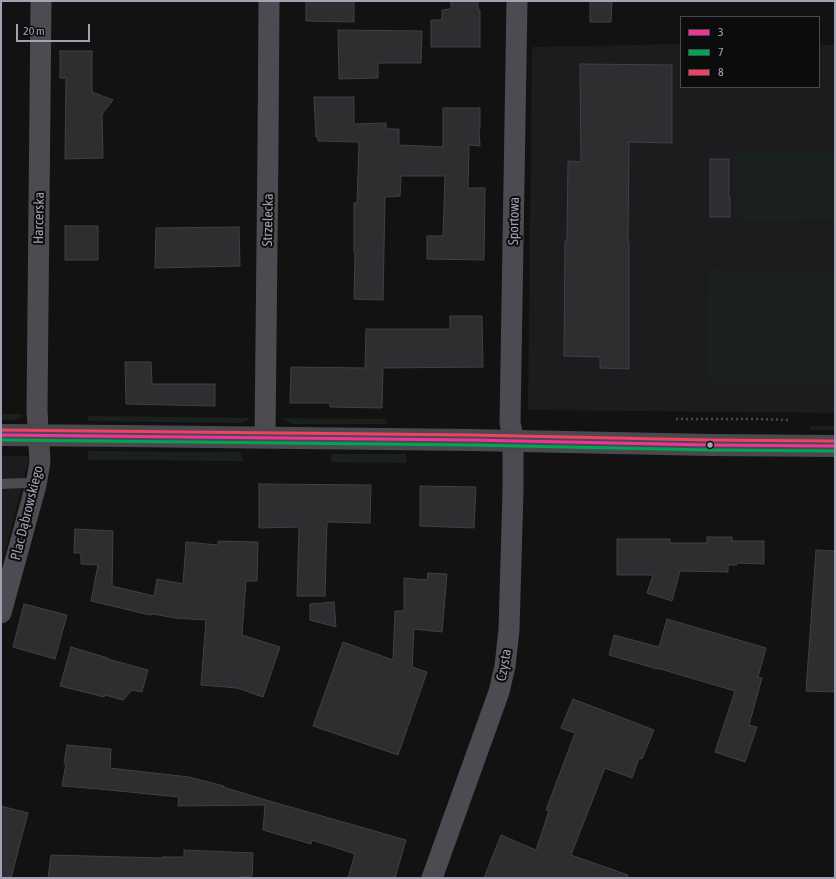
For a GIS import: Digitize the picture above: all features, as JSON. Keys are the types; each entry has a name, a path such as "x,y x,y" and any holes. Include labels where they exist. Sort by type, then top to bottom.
{"main road":[{"path":"1,435 835,446"}],"street":[{"name":"Harcerska","path":"39,435 37,411 41,1"},
{"name":"Strzelecka","path":"265,438 269,1"},
{"name":"Sportowa","path":"513,441 510,423 517,1"},
{"name":"Plac Dąbrowskiego","path":"1,612 36,485 40,462 39,435"},
{"name":"Czysta","path":"432,878 499,692 504,666 509,630 510,609 513,441"}],"lane":[{"path":"1,484 25,483 36,485"}],"shaded area":[{"path":"680,44 680,88 820,88 820,45 835,45 835,413 528,410 532,47"},
{"path":"835,151 835,220 737,221 736,152"},
{"path":"708,269 835,271 835,384 706,382"},
{"path":"1,414 23,415 14,420 1,420"},
{"path":"88,416 251,418 242,423 88,421"},
{"path":"283,418 387,419 387,424 291,424"},
{"path":"810,426 835,426 835,430 810,430"},
{"path":"88,451 240,452 243,461 88,460"},
{"path":"331,454 406,454 406,463 331,462"},
{"path":"1,456 29,456 29,459 1,568"}],"building":[{"path":"306,1 354,1 354,22 306,21"},
{"path":"451,1 478,1 478,9 480,10 480,47 431,47 431,20 442,20 442,10 451,9"},
{"path":"590,1 612,1 611,22 590,22"},
{"path":"338,30 422,31 421,63 378,63 378,78 339,79"},
{"path":"60,51 92,51 92,92 113,100 102,114 103,158 65,159 66,78 60,78"},
{"path":"580,64 672,65 672,143 629,142 629,369 600,368 600,357 564,356 565,241 567,241 568,161 581,162"},
{"path":"314,97 354,97 354,124 386,123 386,129 399,129 399,145 443,147 443,108 480,108 480,146 469,145 468,188 485,188 484,260 427,259 427,236 443,236 445,176 401,176 400,196 385,197 383,300 354,299 354,203 357,203 359,142 318,141 318,137 316,137"},
{"path":"710,159 729,159 730,217 710,217"},
{"path":"65,226 98,226 98,260 65,260"},
{"path":"239,227 240,266 155,268 156,228"},
{"path":"450,316 482,316 483,367 383,368 382,408 330,407 330,403 290,403 291,367 365,368 366,329 450,329"},
{"path":"125,362 151,362 152,384 215,384 215,406 126,404"},
{"path":"259,484 371,485 370,523 327,522 325,596 297,596 299,527 259,528"},
{"path":"420,486 476,487 474,528 420,526"},
{"path":"75,529 113,531 112,586 154,596 157,579 183,584 186,542 218,545 218,541 258,542 257,581 246,581 242,635 280,647 263,697 237,688 201,685 206,620 175,618 153,614 150,615 91,601 98,565 81,564 81,553 74,553"},
{"path":"707,537 732,537 732,541 764,541 764,564 737,563 737,565 728,565 728,572 680,571 672,601 647,593 653,575 617,575 617,539 670,539 670,543 707,543"},
{"path":"816,550 835,551 835,692 806,691"},
{"path":"428,573 447,574 442,632 414,629 412,667 427,672 398,755 313,726 343,642 393,660 395,611 404,611 404,578 427,580"},
{"path":"334,602 336,627 310,620 310,604"},
{"path":"24,604 67,615 55,659 13,647"},
{"path":"667,619 766,648 758,677 762,678 749,725 757,727 745,762 715,752 735,691 609,655 614,635 659,647"},
{"path":"71,647 148,670 142,692 132,690 123,700 60,686"},
{"path":"573,699 654,730 642,759 639,758 632,778 605,768 571,855 628,875 628,878 484,878 501,835 536,850 549,811 546,810 575,733 561,728"},
{"path":"67,745 111,749 110,768 189,777 406,840 395,878 348,878 355,854 312,840 311,844 263,830 265,805 178,806 179,797 62,786 66,764 64,763"},
{"path":"1,806 28,813 11,878 1,878"},
{"path":"184,850 253,853 252,876 240,878 48,878 51,855 162,858 184,857"}],"transit line":[{"name":"8","path":"1,430 835,441"},
{"name":"3","path":"1,435 835,446"},
{"name":"7","path":"1,440 835,451"}]}
